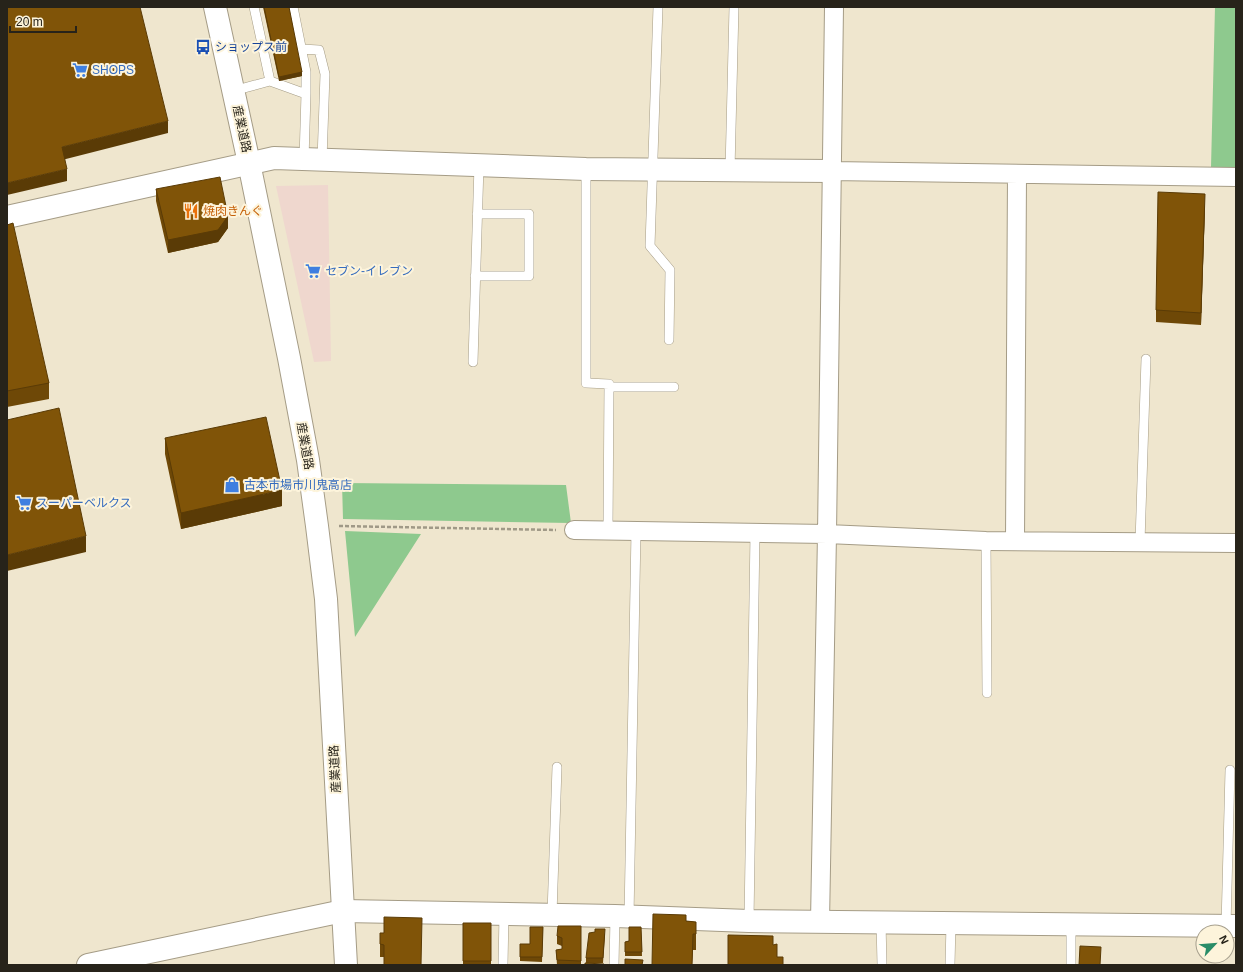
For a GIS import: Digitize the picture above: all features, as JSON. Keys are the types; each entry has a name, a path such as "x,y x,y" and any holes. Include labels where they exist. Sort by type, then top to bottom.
{"street":[{"name":"産業道路","path":"215,7 249,163 289,358 308,460 326,599 346,965"},
{"path":"820,922 834,7"},
{"path":"7,217 274,158 586,169 1236,177"},
{"path":"1015,541 1017,175"},
{"path":"574,530 827,534 986,541 1236,543"},
{"path":"88,965 343,910 552,914 749,921 1195,926"}],"lane":[{"path":"254,7 270,82"},
{"path":"293,7 306,72 306,94 313,160"},
{"path":"658,7 650,246 670,270 669,340"},
{"path":"730,170 734,7"},
{"path":"302,49 319,50 325,74 313,160"},
{"path":"233,91 270,82 306,94"},
{"path":"473,362 479,165"},
{"path":"586,169 586,384 609,384 609,387 674,387"},
{"path":"475,276 529,276 529,214 477,214"},
{"path":"1140,542 1146,359"},
{"path":"608,530 609,387"},
{"path":"614,965 622,916 636,531"},
{"path":"749,921 755,533"},
{"path":"986,541 987,693"},
{"path":"552,914 557,767"},
{"path":"1230,770 1231,924"},
{"path":"503,965 504,914"},
{"path":"881,922 882,965"},
{"path":"950,965 951,923"},
{"path":"1071,924 1071,965"}],"path":[{"path":"317,526 574,530"}],"shaded area":[{"path":"328,185 331,361 314,362 276,186"}],"green space":[{"path":"1215,7 1236,7 1236,167 1211,167"},
{"path":"342,483 566,485 571,523 343,519"},
{"path":"345,531 421,534 355,637"}],"building":[{"name":"SHOPS","path":"7,7 140,7 168,121 62,147 67,169 7,183"},
{"path":"264,7 289,7 302,72 279,77"},
{"path":"220,177 228,216 218,230 168,240 156,189"},
{"path":"1158,192 1205,194 1201,313 1156,310"},
{"path":"13,223 49,383 7,391 7,225"},
{"path":"59,408 86,536 7,555 7,420"},
{"path":"266,417 282,490 181,513 165,438"},
{"path":"653,914 686,915 686,921 696,922 696,934 693,934 692,965 652,965"},
{"path":"384,917 422,918 421,965 384,965 384,945 380,944 380,933 384,933"},
{"path":"463,923 491,923 491,961 463,961"},
{"path":"558,926 581,926 581,961 557,960 556,950 562,949 562,938 557,936"},
{"path":"530,927 543,927 542,957 520,957 520,944 530,944"},
{"path":"629,927 641,927 642,952 625,952 625,942 629,941"},
{"path":"595,929 605,929 603,958 586,958 589,933 595,932"},
{"path":"728,935 773,936 773,945 777,944 777,957 783,957 783,965 728,965"},
{"path":"1080,946 1101,947 1100,965 1079,965"},
{"path":"625,959 643,960 642,965 625,965"},
{"path":"585,963 604,964 604,965 585,965"}],"place":[{"name":"ショップス前","path":"203,47"},
{"name":"SHOPS","path":"80,70"},
{"name":"焼肉きんぐ","path":"191,211"},
{"name":"セブン-イレブン","path":"313,271"},
{"name":"古本市場市川鬼高店","path":"232,485"},
{"name":"スーパーベルクス","path":"24,503"}]}
